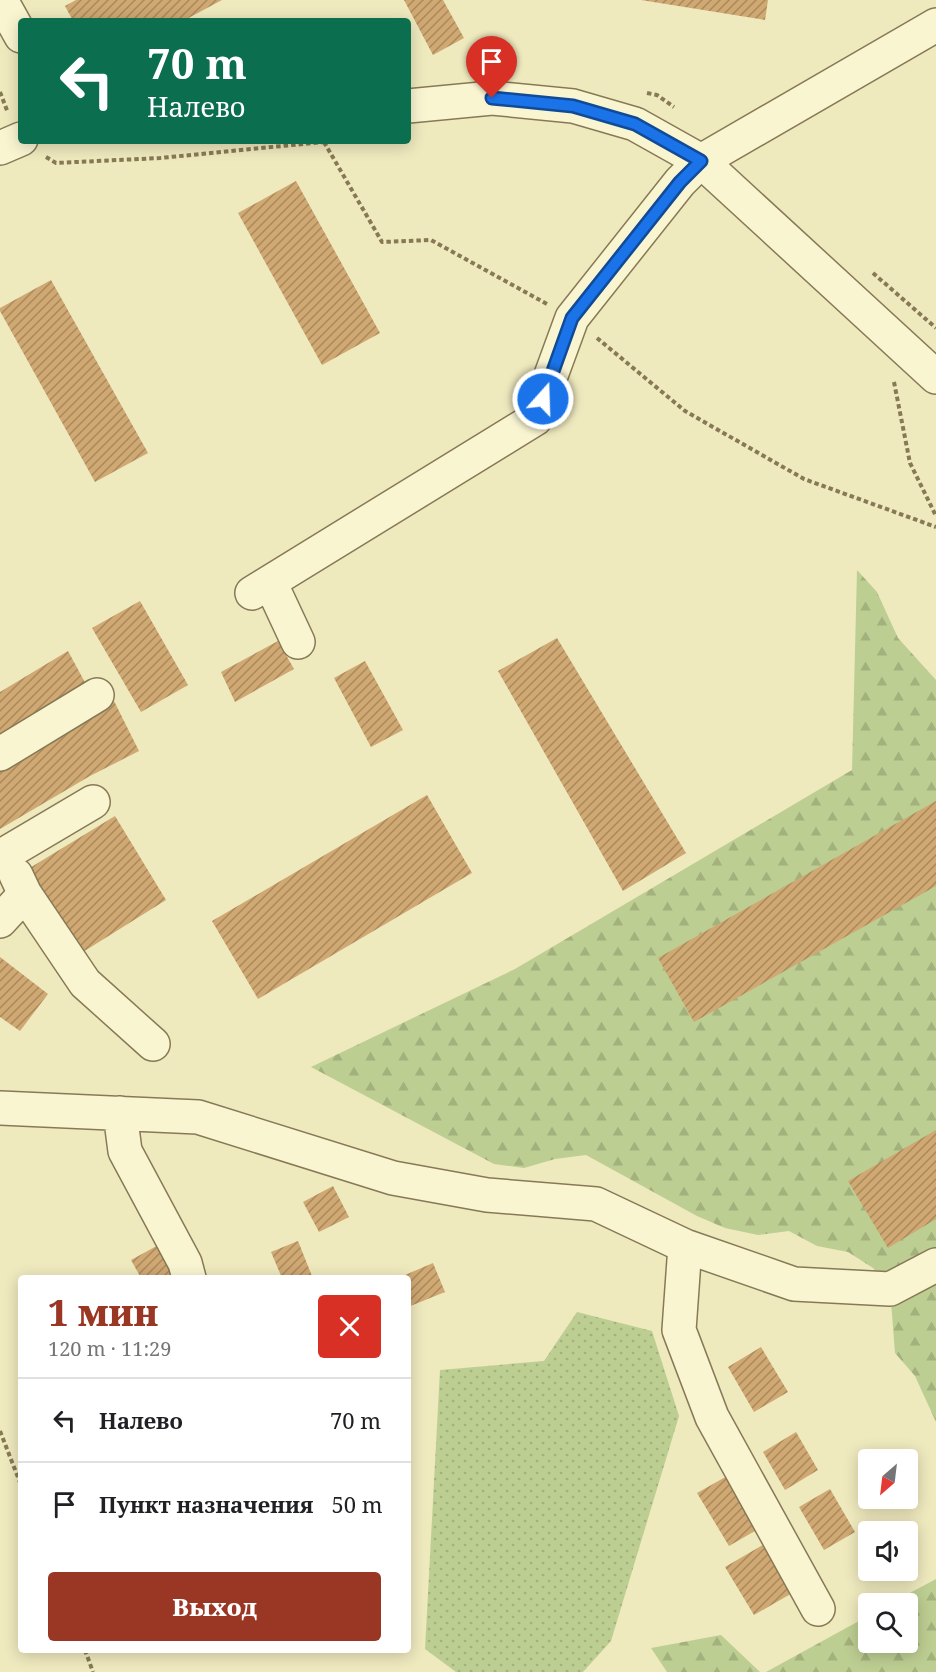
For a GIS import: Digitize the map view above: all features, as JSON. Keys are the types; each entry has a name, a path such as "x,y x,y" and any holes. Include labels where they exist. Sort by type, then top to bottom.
{"street":[{"path":"1,0 18,31"},
{"path":"297,642 261,588 535,419 572,318 680,182 701,161 936,25"},
{"path":"411,106 492,98 573,106 635,124 701,161 936,377"},
{"path":"0,754 97,695"},
{"path":"93,802 3,855 25,894 85,983 153,1044"},
{"path":"0,921 25,894"},
{"path":"0,1108 198,1117 393,1178 487,1195 597,1204 685,1246 794,1284 890,1289 936,1265"},
{"path":"120,1113 125,1151 185,1263 188,1275"},
{"path":"685,1246 679,1330 712,1417 818,1608"}],"path":[{"path":"0,93 13,142 56,163 160,158 304,144"},
{"path":"325,144 382,242 431,240 572,318 685,411 804,479 936,527"},
{"path":"892,376 910,463 936,516"},
{"path":"0,1431 18,1477"},
{"path":"86,1653 93,1672"}],"green space":[{"path":"857,570 877,592 898,638 936,680 936,1422 915,1376 895,1353 890,1289 873,1268 848,1252 817,1246 789,1231 758,1235 725,1228 697,1216 586,1155 555,1159 524,1168 494,1164 311,1067 515,969 852,770"},
{"path":"577,1312 652,1331 679,1416 611,1641 583,1672 456,1672 425,1649 440,1370 544,1361"},
{"path":"936,1579 936,1672 766,1672 858,1621 858,1653 918,1653 918,1593 910,1593"},
{"path":"721,1635 760,1672 667,1672 651,1648"}],"building":[{"path":"76,0 222,0 189,18 71,18 65,6"},
{"path":"404,0 443,0 464,38 433,55"},
{"path":"641,0 768,0 765,20"},
{"path":"296,181 380,333 322,365 238,213"},
{"path":"51,280 148,453 95,482 0,311 0,308"},
{"path":"140,601 188,685 141,712 92,628"},
{"path":"557,638 686,853 623,891 498,671"},
{"path":"278,641 294,669 235,702 221,672"},
{"path":"68,651 88,688 0,741 0,692"},
{"path":"365,661 403,730 371,747 334,678"},
{"path":"114,701 139,751 90,776 0,829 0,770"},
{"path":"427,795 472,873 258,999 212,921"},
{"path":"936,801 936,886 694,1022 658,958"},
{"path":"115,816 166,900 83,952 28,869"},
{"path":"0,957 48,994 20,1031 0,1017"},
{"path":"936,1130 936,1219 888,1248 848,1181"},
{"path":"333,1186 349,1217 319,1232 303,1202"},
{"path":"298,1241 312,1275 281,1275 271,1252"},
{"path":"162,1243 179,1274 139,1275 131,1260"},
{"path":"433,1263 445,1292 411,1306 411,1275 405,1275"},
{"path":"761,1347 788,1392 754,1412 728,1367"},
{"path":"796,1432 818,1470 785,1490 763,1452"},
{"path":"729,1475 760,1528 729,1546 697,1493"},
{"path":"830,1489 855,1532 824,1550 799,1507"},
{"path":"766,1543 794,1592 754,1615 725,1567"}],"route":[{"path":"492,98 573,106 635,124 701,161 680,182 572,318 543,399"}]}
